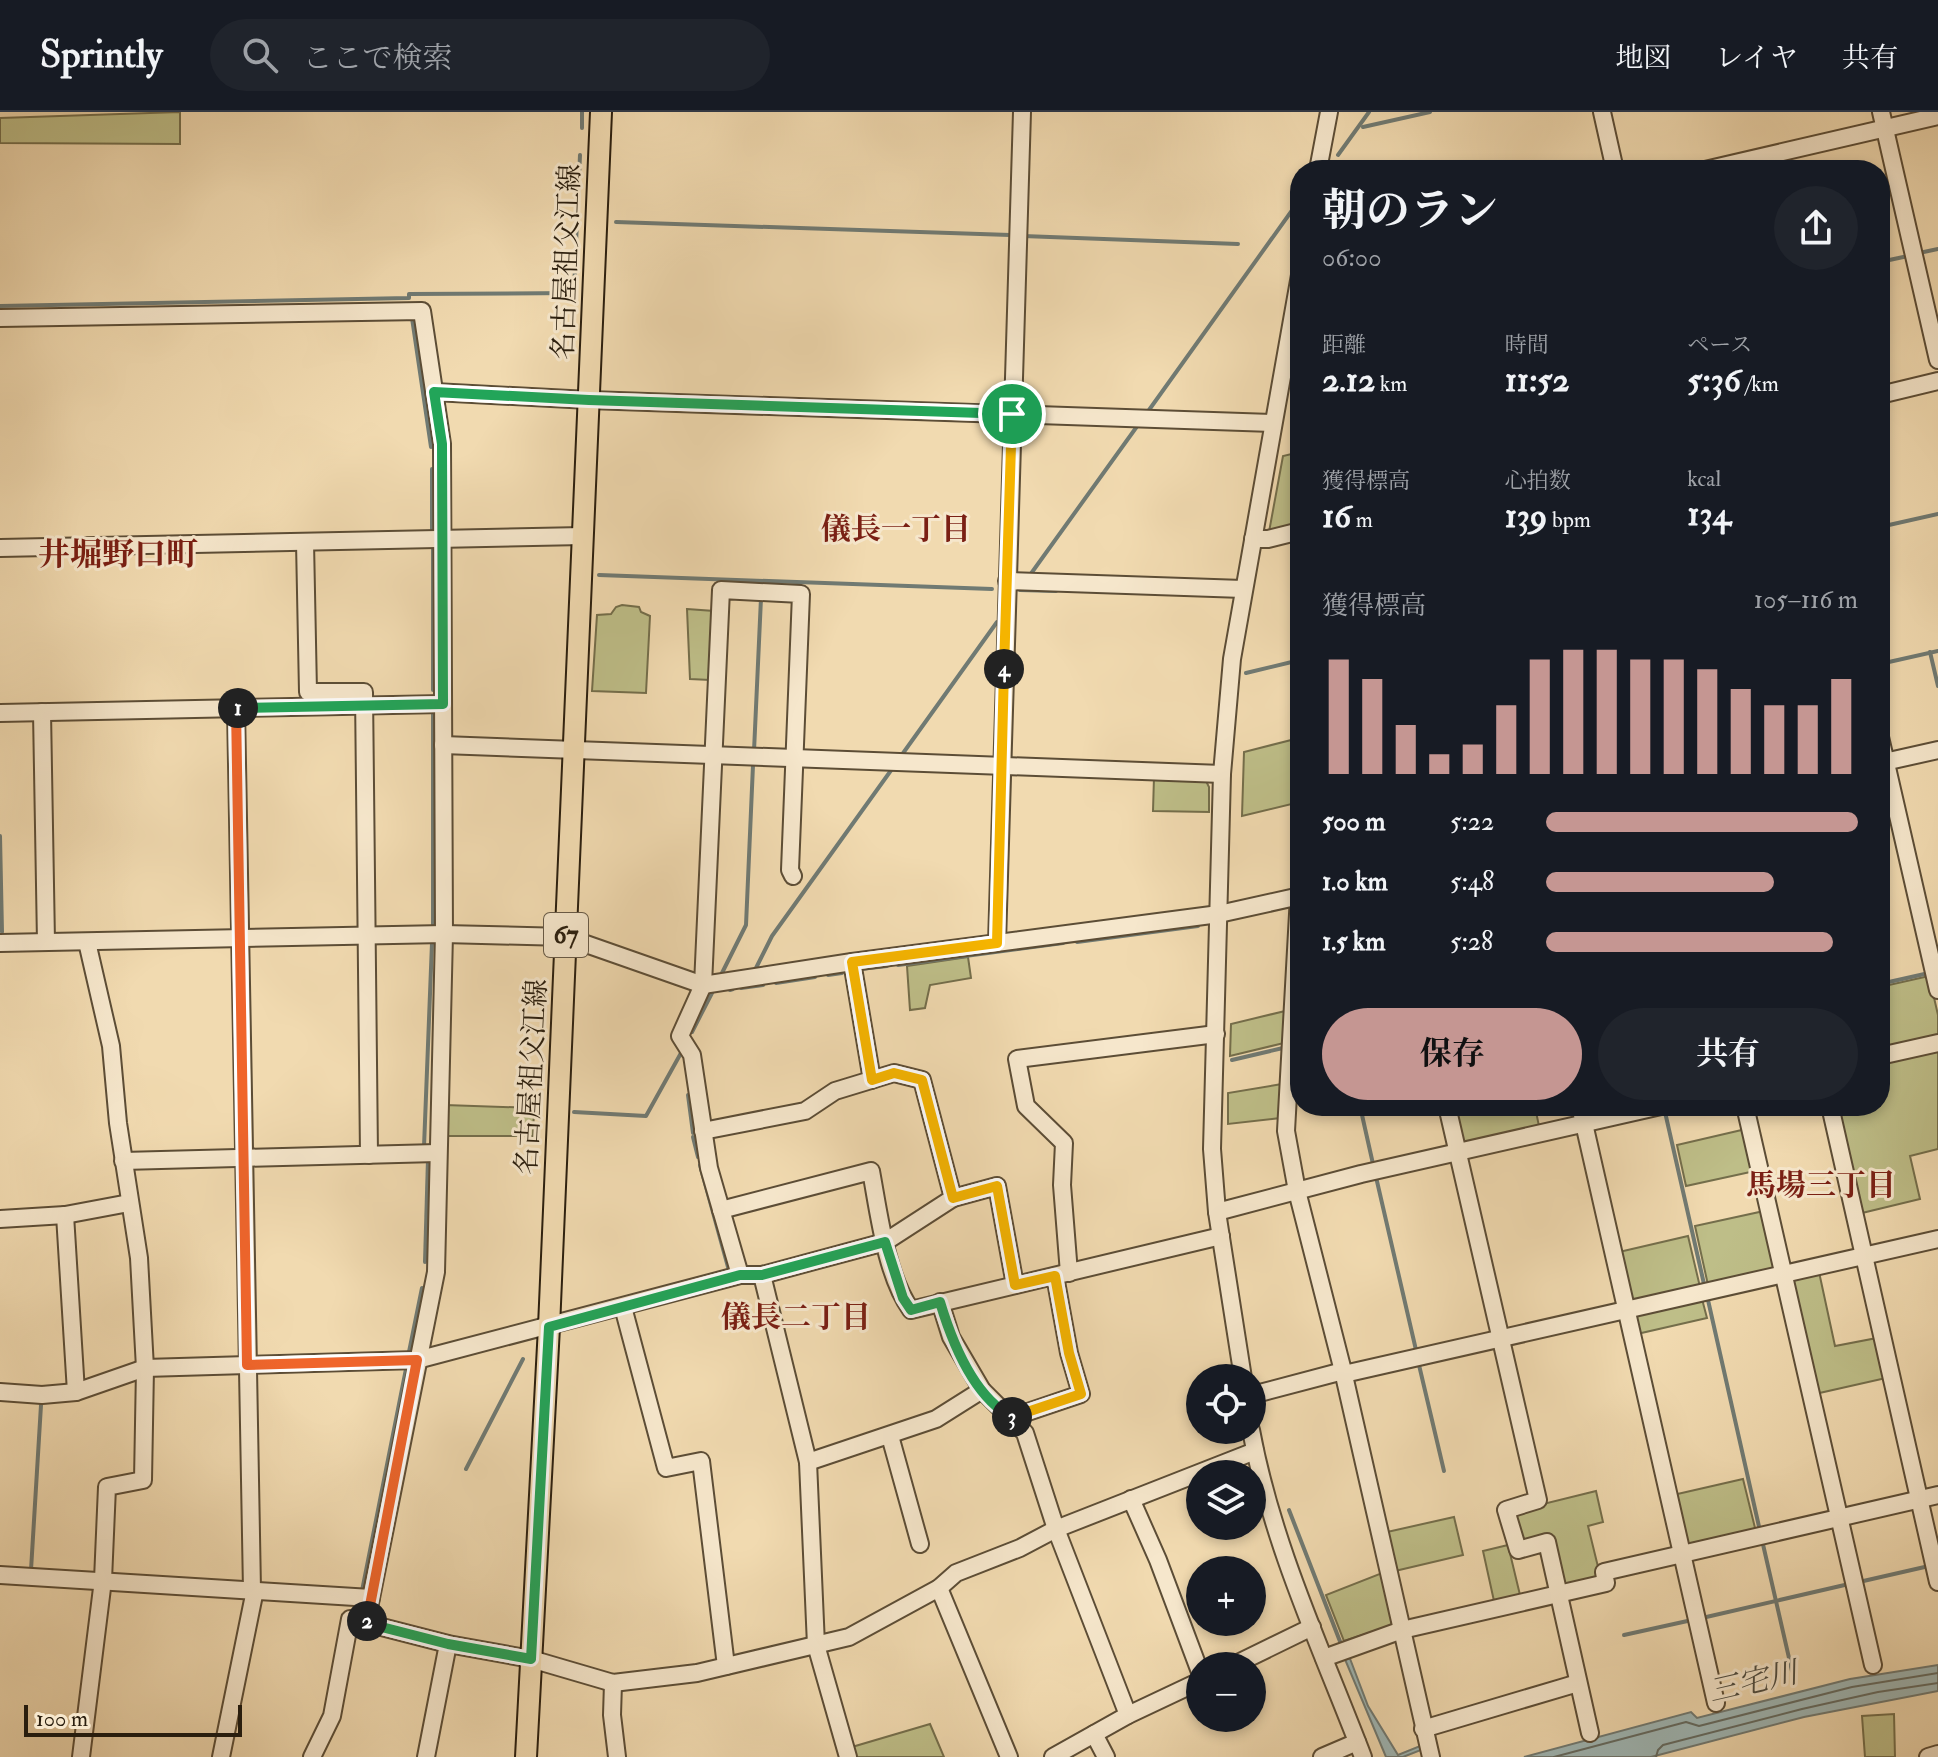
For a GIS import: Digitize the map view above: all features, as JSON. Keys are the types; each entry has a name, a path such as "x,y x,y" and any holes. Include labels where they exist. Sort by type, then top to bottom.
{"main road":[{"name":"名古屋祖父江線","path":"526,1757 549,1327 601,112"}],"street":[{"path":"997,943 1022,112"},
{"path":"1320,160 1329,112"},
{"path":"1602,112 1613,160"},
{"path":"1741,160 1883,120 1938,116"},
{"path":"1883,120 1938,360"},
{"path":"0,318 422,311 442,444 444,934 436,1272 366,1623"},
{"path":"1241,1364 1217,1212 1212,1149 1222,774 1232,659 1290,330"},
{"path":"1890,393 1938,381"},
{"path":"434,392 1273,423"},
{"path":"1253,539 1290,534"},
{"path":"0,548 583,536"},
{"path":"305,542 308,692 364,692 369,1155"},
{"path":"1007,581 1243,589"},
{"path":"740,1275 709,1168 692,1055 680,1036 703,985 721,590 801,594 790,870 793,876"},
{"path":"0,713 443,704"},
{"path":"221,1757 254,1590 238,938 236,708"},
{"path":"42,712 46,942"},
{"path":"443,745 1222,774"},
{"path":"1890,760 1938,750"},
{"path":"1890,791 1938,990"},
{"path":"0,943 444,934 566,937 703,985 852,962 1219,914 1290,898"},
{"path":"81,1757 103,1580 107,1487 143,1480 145,1368 139,1258 123,1161 111,1046 87,942"},
{"path":"852,962 872,1080"},
{"path":"1010,1418 1081,1394 1069,1353 1062,1275 1064,1143 1026,1106 1017,1059 1216,1034"},
{"path":"1890,1054 1938,1043"},
{"path":"1290,1059 1286,1131 1297,1191 1343,1372 1431,1757"},
{"path":"703,1131 805,1111 835,1091 894,1073 922,1080 953,1198"},
{"path":"1449,1116 1538,1500 1506,1510 1518,1550 1547,1542 1590,1733"},
{"path":"1582,1116 1716,1703"},
{"path":"1217,1212 1618,1116"},
{"path":"1747,1116 1873,1665"},
{"path":"1832,1116 1938,1582"},
{"path":"123,1161 437,1153"},
{"path":"721,1210 871,1171 885,1242 903,1298 911,1310 1221,1236"},
{"path":"0,1392 42,1395 76,1392 145,1368 417,1360 740,1275 762,1275 885,1242 953,1198 997,1186 1015,1285"},
{"path":"0,1219 65,1215 129,1203"},
{"path":"65,1215 76,1392"},
{"path":"1266,1391 1938,1239"},
{"path":"762,1275 808,1462 816,1645 848,1757"},
{"path":"940,1302 951,1337 982,1390 1025,1433 1056,1529 1128,1715"},
{"path":"623,1307 666,1468 701,1461 726,1666"},
{"path":"808,1462 936,1419 982,1390"},
{"path":"890,1436 920,1544"},
{"path":"1254,1444 1295,1587 1360,1749 1322,1757"},
{"path":"312,1757 332,1716 350,1619 448,1644 531,1659 613,1683 697,1673 849,1637 939,1588 956,1573 1020,1548 1056,1529 1255,1451"},
{"path":"1324,1658 1402,1630 1606,1583 1604,1572 1938,1495"},
{"path":"1131,1499 1192,1652"},
{"path":"0,1575 371,1598"},
{"path":"939,1588 1009,1757"},
{"path":"1261,1652 1312,1627"},
{"path":"426,1757 448,1644"},
{"path":"613,1683 612,1715 617,1757"},
{"path":"1423,1729 1578,1683"},
{"path":"1053,1757 1128,1715 1186,1688"},
{"path":"1094,1734 1106,1757"},
{"path":"1928,1757 1938,1754"}],"green space":[{"path":"180,112 180,144 0,143 0,118"},
{"path":"1290,454 1290,527 1269,532 1283,456"},
{"path":"622,605 639,607 641,612 650,616 646,693 592,691 597,615 611,614"},
{"path":"687,609 714,611 710,680 690,679"},
{"path":"1290,740 1290,804 1242,816 1244,752"},
{"path":"1154,777 1205,779 1209,787 1209,812 1153,811"},
{"path":"968,957 971,978 930,985 925,1008 910,1010 907,966"},
{"path":"1929,976 1938,1015 1938,1035 1890,1047 1890,985"},
{"path":"1285,1011 1284,1043 1230,1056 1231,1024"},
{"path":"1938,1048 1938,1149 1910,1156 1920,1199 1862,1213 1839,1116 1890,1116 1890,1060"},
{"path":"1282,1084 1280,1118 1228,1124 1228,1093"},
{"path":"445,1105 534,1108 533,1136 444,1136"},
{"path":"1457,1116 1537,1116 1539,1126 1469,1143 1462,1140"},
{"path":"1746,1129 1755,1171 1686,1186 1677,1145"},
{"path":"1764,1211 1776,1265 1773,1270 1708,1285 1695,1226"},
{"path":"1688,1236 1700,1287 1634,1302 1629,1299 1619,1252"},
{"path":"1819,1272 1835,1346 1877,1338 1886,1378 1815,1394 1790,1284 1793,1278"},
{"path":"1702,1299 1707,1318 1637,1334 1634,1320 1637,1314"},
{"path":"1743,1479 1756,1532 1691,1547 1684,1544 1673,1495"},
{"path":"1596,1491 1603,1522 1588,1526 1600,1575 1582,1583 1563,1583 1551,1537 1525,1543 1520,1540 1515,1511"},
{"path":"1454,1517 1463,1555 1395,1571 1387,1532"},
{"path":"1508,1545 1520,1595 1494,1601 1483,1551"},
{"path":"1382,1573 1393,1622 1390,1626 1344,1641 1326,1595"},
{"path":"1894,1714 1895,1757 1865,1757 1862,1716"},
{"path":"930,1724 944,1757 855,1757 852,1747"}],"water":[{"path":"1349,1656 1368,1706 1398,1755 1420,1746 1421,1750 1403,1757 1386,1757 1344,1657"},
{"path":"1938,1665 1938,1691 1804,1717 1651,1757 1524,1757 1691,1712 1697,1718 1850,1679"}],"waterway":[{"path":"582,112 582,128"},
{"path":"1338,155 1369,112"},
{"path":"1363,127 1430,112"},
{"path":"576,243 580,155"},
{"path":"1149,410 1290,213"},
{"path":"616,222 1010,235"},
{"path":"1023,236 1238,244"},
{"path":"1919,253 1938,249"},
{"path":"1890,260 1908,256"},
{"path":"574,296 575,265"},
{"path":"0,306 409,298 409,294 574,293"},
{"path":"412,318 431,447"},
{"path":"1030,575 1138,425"},
{"path":"432,469 432,530"},
{"path":"1890,525 1938,514"},
{"path":"433,548 433,690"},
{"path":"599,575 992,589"},
{"path":"1020,590 1056,591"},
{"path":"754,751 761,598"},
{"path":"901,756 997,622"},
{"path":"1890,662 1938,651"},
{"path":"1930,652 1938,686"},
{"path":"1246,673 1290,662"},
{"path":"433,710 433,925"},
{"path":"721,975 746,925 753,765"},
{"path":"755,970 772,936 892,769"},
{"path":"0,836 2,932"},
{"path":"1077,942 1198,926"},
{"path":"424,1147 432,943"},
{"path":"898,965 1063,943"},
{"path":"860,969 887,966"},
{"path":"828,975 842,973"},
{"path":"1890,982 1929,973"},
{"path":"776,983 815,977"},
{"path":"741,988 763,985"},
{"path":"692,1032 713,991"},
{"path":"1232,1060 1283,1048"},
{"path":"574,1112 646,1116 681,1053"},
{"path":"688,1095 693,1133"},
{"path":"1362,1116 1373,1164"},
{"path":"1666,1116 1704,1284"},
{"path":"693,1137 698,1157"},
{"path":"425,1262 428,1159"},
{"path":"700,1165 728,1267"},
{"path":"1376,1177 1416,1350"},
{"path":"409,1352 422,1288"},
{"path":"1708,1300 1760,1531"},
{"path":"466,1469 523,1359"},
{"path":"1419,1365 1444,1471"},
{"path":"362,1591 406,1369"},
{"path":"31,1570 41,1405"},
{"path":"1289,1510 1341,1644"},
{"name":"三宅川","path":"1762,1540 1792,1671"},
{"path":"1859,1582 1929,1566"},
{"path":"1702,1618 1849,1584"},
{"path":"1624,1635 1692,1620"}],"district":[{"name":"儀長一丁目","path":"896,529"},
{"name":"井堀野口町","path":"118,555"},
{"name":"馬場三丁目","path":"1821,1185"},
{"name":"儀長二丁目","path":"796,1317"}],"route":[{"path":"434,392 1012,414 997,943 852,962 872,1080 894,1073 922,1080 953,1198 997,1186 1015,1285 1055,1276 1069,1353 1081,1394 1010,1418 982,1390 951,1337 940,1302 911,1310 903,1298 885,1242 762,1275 740,1275 549,1327 531,1659 448,1644 366,1623 417,1360 247,1365 236,708 443,704 442,444 434,392"}]}
